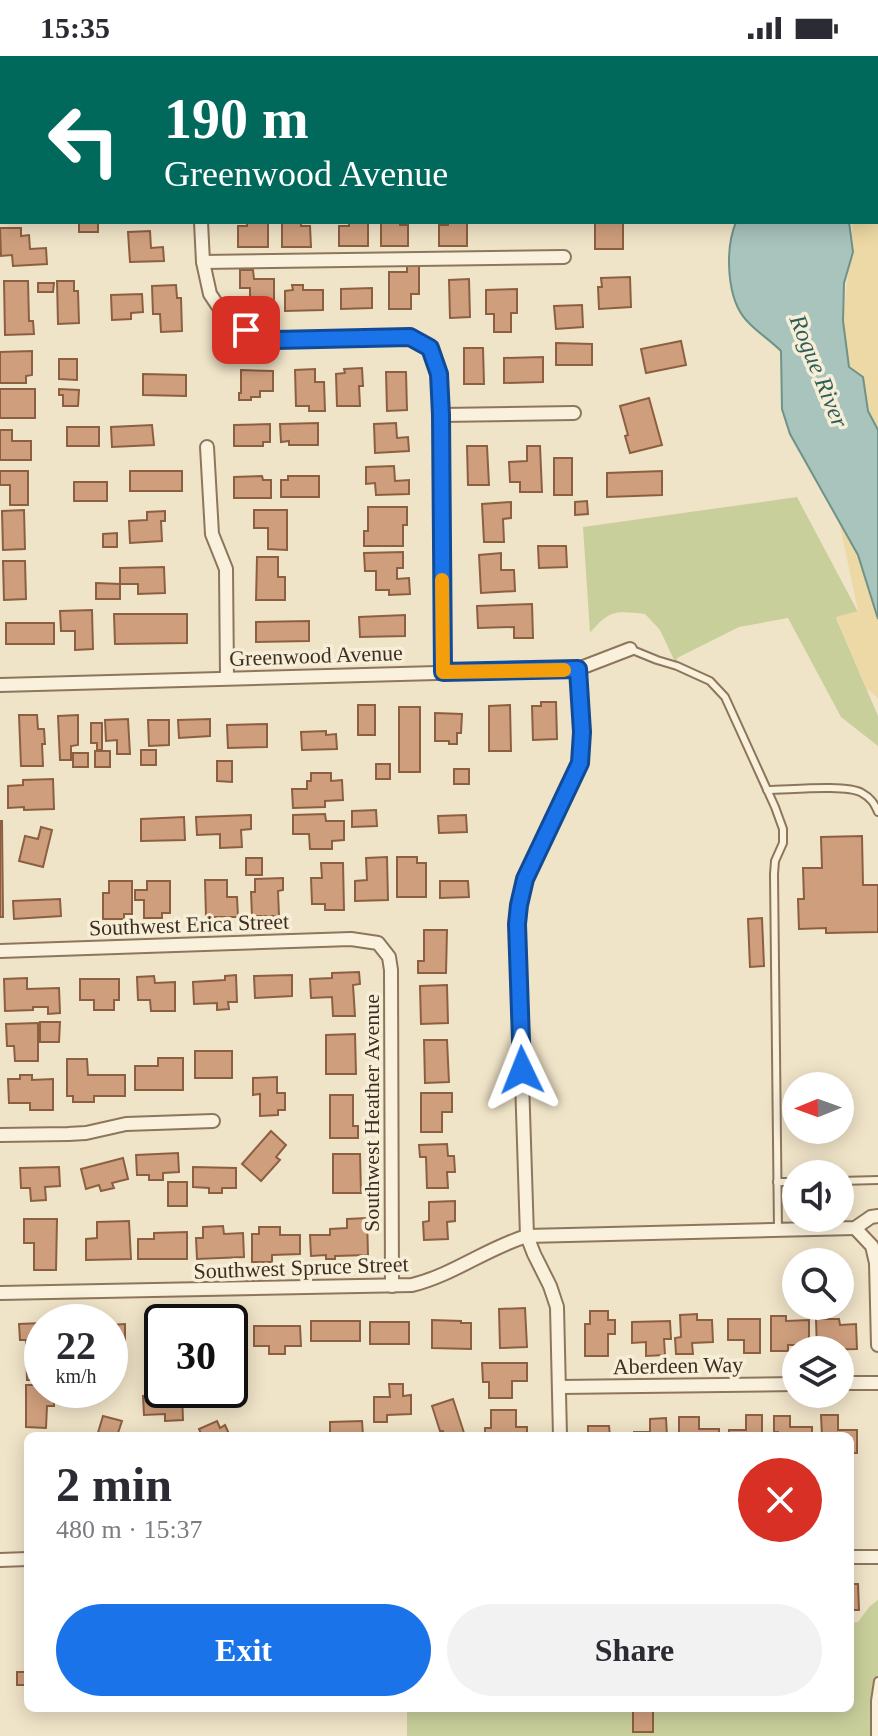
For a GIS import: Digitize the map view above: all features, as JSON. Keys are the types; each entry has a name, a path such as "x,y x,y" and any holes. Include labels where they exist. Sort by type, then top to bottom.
{"street":[{"path":"201,224 203,262 210,294 222,312 246,330 275,340 410,337 430,348 439,374 441,415 443,672"},
{"path":"203,262 564,257"},
{"path":"441,415 574,413"},
{"path":"207,447 212,534 226,569 227,678"},
{"name":"Greenwood Avenue","path":"0,685 578,669 630,649"},
{"path":"560,1432 557,1307 527,1236 517,924 525,879 580,763 582,732 578,669"},
{"name":"Southwest Erica Street","path":"0,951 351,939 378,943"},
{"name":"Southwest Heather Avenue","path":"378,943 389,957 391,970 392,1286"},
{"path":"0,1135 68,1134 126,1124 213,1121"},
{"name":"Southwest Spruce Street","path":"0,1293 412,1285 434,1280 485,1252 527,1236 855,1228 878,1216"},
{"path":"855,1228 872,1246 876,1263 878,1345"},
{"path":"854,1383 878,1383"},
{"name":"Aberdeen Way","path":"560,1387 782,1384"},
{"path":"854,1557 878,1557"},
{"path":"0,1560 24,1559"}],"lane":[{"path":"630,649 710,681 725,697 783,829 783,843 775,861 774,874 778,1230"},
{"path":"767,790 859,791 872,799 878,812"},
{"path":"854,1181 878,1180"},
{"path":"777,1182 782,1182"},
{"path":"875,1736 878,1681"}],"green space":[{"path":"797,497 858,612 836,618 878,716 878,746 841,717 788,618 739,627 677,658 677,666 660,630 645,614 614,613 603,619 590,633 583,527"},
{"path":"878,1600 878,1736 407,1736 407,1712 854,1712 854,1622 858,1622"}],"sand":[{"path":"853,224 878,224 878,430 868,411 863,377 849,367 843,321"},
{"path":"839,521 878,590 878,698 866,688 836,617 858,611"}],"water":[{"name":"Rogue River","path":"735,224 849,224 853,252 844,283 843,321 849,367 863,377 868,411 878,430 878,619 858,555 790,434 782,409 781,351 747,321 735,300 729,259"}],"building":[{"path":"79,224 98,224 98,232 79,232"},
{"path":"268,224 268,247 238,247 238,226"},
{"path":"282,224 310,226 311,247 282,247"},
{"path":"368,224 368,246 339,246 339,226"},
{"path":"381,224 408,225 408,246 381,246"},
{"path":"467,224 467,246 439,246 439,225"},
{"path":"595,224 623,224 623,249 595,249"},
{"path":"0,228 21,228 21,236 29,235 30,249 46,248 47,264 13,266 12,255 1,256"},
{"path":"150,231 151,248 163,247 164,261 130,262 128,232"},
{"path":"407,266 419,266 419,294 411,294 411,309 389,309 389,272 407,272"},
{"path":"240,270 253,270 254,279 274,279 274,300 250,300 250,288 240,288"},
{"path":"630,277 631,307 599,309 598,287 602,287 601,278"},
{"path":"469,279 470,317 450,318 449,280"},
{"path":"4,281 28,281 29,321 33,321 34,334 5,335"},
{"path":"57,281 74,281 74,291 78,291 79,323 58,324"},
{"path":"38,283 54,283 53,292 38,292"},
{"path":"176,285 177,298 181,298 182,331 161,332 160,314 153,314 152,286"},
{"path":"292,285 303,285 303,290 323,290 323,310 285,311 285,291 293,290"},
{"path":"372,288 372,308 341,309 341,289"},
{"path":"517,289 517,313 511,313 511,332 494,332 494,314 486,314 486,290"},
{"path":"142,294 143,312 131,313 131,319 112,320 111,295"},
{"path":"582,305 583,327 556,329 554,306"},
{"path":"681,341 686,365 646,373 641,349"},
{"path":"556,343 592,344 592,365 556,365"},
{"path":"464,348 483,348 484,384 464,384"},
{"path":"32,351 32,375 26,376 26,383 0,383 0,352"},
{"path":"543,357 543,382 504,383 504,358"},
{"path":"59,359 77,359 77,380 59,379"},
{"path":"362,368 360,406 337,406 336,374 345,373 344,369"},
{"path":"315,369 315,382 324,382 325,411 309,411 309,406 296,406 295,370"},
{"path":"241,370 273,371 273,391 260,391 260,397 239,400"},
{"path":"386,372 406,372 407,410 387,411"},
{"path":"143,374 186,375 186,396 143,395"},
{"path":"0,389 35,389 35,418 0,418"},
{"path":"59,389 79,390 78,406 63,406 63,395 59,395"},
{"path":"649,398 662,445 630,453 620,406"},
{"path":"318,423 318,445 281,442 280,424"},
{"path":"396,423 397,438 408,437 409,451 375,453 374,424"},
{"path":"270,424 270,442 263,442 263,446 234,446 234,425"},
{"path":"152,425 154,445 112,447 111,427"},
{"path":"67,427 99,427 99,446 67,446"},
{"path":"0,430 12,430 12,441 31,441 31,460 0,460"},
{"path":"467,446 487,446 489,485 468,485"},
{"path":"527,446 540,446 542,492 520,492 520,482 510,482 509,462 527,461"},
{"path":"554,458 572,458 572,495 554,495"},
{"path":"394,466 395,481 409,480 409,494 376,495 375,483 366,484 366,467"},
{"path":"0,471 28,471 28,505 10,505 10,485 0,485"},
{"path":"130,471 182,471 182,491 130,491"},
{"path":"662,471 662,495 607,497 607,473"},
{"path":"262,476 263,480 271,480 271,498 234,498 234,477"},
{"path":"288,476 319,476 319,497 281,497 281,480 288,480"},
{"path":"74,482 107,482 107,501 74,501"},
{"path":"587,501 588,514 575,515 575,502"},
{"path":"511,502 511,518 503,519 504,542 484,542 482,504"},
{"path":"368,507 407,507 403,546 364,546 364,531 368,531"},
{"path":"24,510 25,549 3,550 2,511"},
{"path":"254,510 287,510 287,550 268,549 268,528 254,528"},
{"path":"165,511 165,521 161,521 162,541 130,543 129,521 147,520 147,512"},
{"path":"117,533 117,547 103,547 103,534"},
{"path":"538,546 566,546 567,567 539,568"},
{"path":"403,552 403,568 397,568 397,579 409,578 410,594 389,595 389,590 376,590 376,571 365,571 364,553"},
{"path":"501,553 501,570 514,570 515,591 481,593 479,555"},
{"path":"257,557 278,557 278,577 285,577 285,600 256,600"},
{"path":"3,561 25,561 26,599 4,600"},
{"path":"164,567 165,593 138,594 138,584 120,584 120,568"},
{"path":"96,583 120,584 120,599 96,599"},
{"path":"532,604 533,638 514,638 514,627 478,628 477,606"},
{"path":"92,610 93,649 75,650 75,631 61,631 60,611"},
{"path":"114,614 187,614 187,643 115,644"},
{"path":"405,615 405,636 360,637 359,617"},
{"path":"309,621 309,641 256,642 256,622"},
{"path":"6,623 54,623 54,644 6,644"},
{"path":"541,702 556,702 557,739 533,740 532,706 541,706"},
{"path":"358,705 375,705 375,735 358,735"},
{"path":"510,705 511,751 489,751 489,706"},
{"path":"399,707 420,707 420,772 399,772"},
{"path":"435,713 462,714 457,744 435,741"},
{"path":"19,715 37,715 38,729 44,729 43,766 21,766"},
{"path":"78,715 78,745 71,746 71,760 60,760 58,716"},
{"path":"128,719 130,754 117,754 117,740 106,741 105,720"},
{"path":"210,719 210,736 179,738 178,720"},
{"path":"148,720 169,720 169,745 149,746"},
{"path":"91,723 102,723 102,750 97,750 97,743 91,743"},
{"path":"267,724 267,747 228,748 227,725"},
{"path":"326,731 326,735 336,734 337,749 302,750 301,732"},
{"path":"141,750 156,750 156,765 141,765"},
{"path":"95,751 110,751 110,767 95,767"},
{"path":"73,753 88,753 88,767 73,767"},
{"path":"217,761 232,761 232,782 217,781"},
{"path":"376,764 390,764 390,779 376,779"},
{"path":"454,769 469,769 469,784 454,784"},
{"path":"311,773 331,773 331,781 342,780 343,800 325,801 325,807 293,808 292,789 307,789"},
{"path":"53,779 54,809 8,808 8,786 23,785 23,780"},
{"path":"376,810 377,826 352,827 352,811"},
{"path":"325,814 326,821 344,821 344,840 332,841 332,849 310,849 309,834 293,834 293,815"},
{"path":"251,815 251,829 241,830 242,847 220,848 220,834 197,835 196,817"},
{"path":"466,815 467,832 439,833 438,816"},
{"path":"184,817 185,840 141,841 141,819"},
{"path":"2,821 3,917 0,917"},
{"path":"41,827 52,830 43,867 19,861 25,836 38,839"},
{"path":"862,836 863,885 878,885 878,932 826,933 826,928 799,929 798,899 804,899 803,868 822,868 821,837"},
{"path":"387,857 388,900 355,901 355,881 367,880 366,858"},
{"path":"397,857 417,857 417,863 426,863 426,897 397,897"},
{"path":"246,858 262,858 262,875 246,875"},
{"path":"321,863 343,863 344,910 325,910 325,904 312,904 311,878 322,878"},
{"path":"283,878 283,890 278,891 279,916 252,916 251,892 255,892 255,879"},
{"path":"205,880 227,880 227,897 237,897 238,917 206,917"},
{"path":"109,881 132,881 132,914 124,914 124,919 103,919 103,893 109,893"},
{"path":"147,881 170,881 170,913 162,913 162,918 144,918 144,900 135,900 135,890 147,890"},
{"path":"440,881 468,881 469,897 440,898"},
{"path":"60,899 61,916 14,919 13,901"},
{"path":"762,918 764,966 750,967 748,919"},
{"path":"424,930 447,930 446,973 418,973 418,961 424,961"},
{"path":"359,972 360,984 353,985 355,1016 333,1016 332,997 311,998 310,979 332,978 332,973"},
{"path":"236,975 237,1002 228,1002 229,1009 217,1010 217,1003 194,1004 193,982 225,980 225,976"},
{"path":"292,975 292,996 255,998 254,976"},
{"path":"154,976 155,983 175,982 175,1011 151,1011 150,1000 138,1000 137,977"},
{"path":"27,978 27,989 59,988 60,1013 48,1014 48,1007 5,1011 4,979"},
{"path":"80,979 119,979 119,1000 114,1000 114,1010 94,1010 94,1000 80,1000"},
{"path":"447,985 448,1023 421,1024 420,986"},
{"path":"40,1022 60,1022 59,1042 40,1042"},
{"path":"38,1023 38,1061 15,1061 14,1046 7,1046 6,1024"},
{"path":"355,1034 356,1074 326,1074 326,1035"},
{"path":"424,1040 447,1040 449,1082 425,1083"},
{"path":"195,1051 232,1051 232,1078 195,1078"},
{"path":"158,1058 183,1058 183,1090 135,1090 135,1066 158,1066"},
{"path":"67,1059 87,1059 88,1075 125,1075 125,1096 94,1096 94,1102 73,1102 73,1096 67,1096"},
{"path":"20,1075 32,1075 32,1080 53,1079 53,1110 30,1110 30,1103 9,1103 8,1079 20,1079"},
{"path":"277,1077 277,1093 285,1093 285,1110 278,1110 278,1115 260,1116 260,1094 253,1095 253,1078"},
{"path":"421,1093 452,1093 452,1112 442,1112 442,1132 421,1132"},
{"path":"330,1095 353,1095 353,1126 358,1126 358,1138 330,1138"},
{"path":"271,1131 286,1145 276,1157 280,1160 261,1181 242,1164"},
{"path":"447,1144 448,1156 454,1156 455,1172 447,1172 448,1188 427,1188 426,1157 420,1157 419,1145"},
{"path":"178,1153 179,1172 163,1173 163,1180 149,1180 149,1175 137,1175 136,1155"},
{"path":"333,1154 360,1154 361,1193 333,1193"},
{"path":"123,1158 128,1179 112,1183 114,1188 101,1191 99,1185 86,1189 81,1169"},
{"path":"59,1167 60,1186 45,1187 46,1200 31,1201 30,1188 21,1188 20,1168"},
{"path":"193,1167 236,1168 236,1188 222,1188 222,1193 209,1193 209,1188 193,1187"},
{"path":"168,1182 187,1182 187,1206 168,1206"},
{"path":"455,1201 455,1221 447,1222 448,1239 424,1240 423,1222 429,1221 429,1202"},
{"path":"367,1218 368,1255 335,1256 335,1259 326,1259 326,1255 311,1256 310,1235 330,1235 330,1229 347,1228 347,1219"},
{"path":"24,1219 57,1219 56,1270 34,1270 34,1243 24,1243"},
{"path":"129,1221 131,1259 86,1260 86,1239 97,1238 97,1222"},
{"path":"223,1226 224,1234 243,1233 244,1257 197,1259 196,1238 203,1238 203,1227"},
{"path":"259,1227 280,1227 280,1235 300,1235 300,1254 272,1255 272,1262 252,1262 252,1234 259,1234"},
{"path":"187,1232 187,1259 138,1259 138,1239 154,1239 154,1233"},
{"path":"525,1308 527,1347 500,1348 499,1309"},
{"path":"590,1311 608,1311 608,1320 615,1320 615,1334 608,1334 608,1356 585,1356 585,1324 590,1324"},
{"path":"697,1314 697,1320 712,1320 713,1342 692,1343 693,1354 676,1354 675,1338 681,1337 680,1315"},
{"path":"771,1316 782,1316 782,1320 786,1321 809,1320 809,1336 782,1336 782,1351 771,1351"},
{"path":"728,1319 760,1319 760,1353 744,1353 744,1340 728,1340"},
{"path":"432,1320 471,1323 471,1349 432,1348"},
{"path":"816,1320 839,1320 840,1325 856,1324 857,1349 854,1349 854,1336 817,1336"},
{"path":"311,1321 360,1321 360,1341 311,1341"},
{"path":"670,1321 671,1339 664,1339 665,1355 646,1356 646,1342 632,1343 632,1322"},
{"path":"370,1322 409,1322 409,1344 370,1344"},
{"path":"19,1324 24,1324 24,1340 20,1340"},
{"path":"254,1326 300,1326 301,1346 285,1346 285,1354 269,1354 269,1346 254,1346"},
{"path":"482,1363 527,1363 527,1381 512,1381 512,1398 489,1398 489,1382 483,1382"},
{"path":"389,1384 403,1384 403,1396 411,1395 411,1414 387,1415 387,1422 374,1422 374,1397 390,1397"},
{"path":"143,1396 144,1408 183,1408 183,1420 165,1421 165,1414 144,1415"},
{"path":"453,1399 464,1432 440,1431 432,1406"},
{"path":"26,1408 47,1408 46,1428 26,1427"},
{"path":"491,1410 516,1410 516,1427 527,1427 527,1432 485,1432 485,1428 491,1428"},
{"path":"746,1415 762,1415 762,1432 729,1432 746,1430"},
{"path":"821,1415 838,1415 838,1430 857,1430 857,1453 854,1453 854,1432 822,1432"},
{"path":"103,1416 122,1421 118,1432 98,1432"},
{"path":"774,1416 790,1416 790,1427 812,1427 812,1432 774,1432"},
{"path":"679,1417 699,1417 699,1429 719,1429 719,1432 679,1432"},
{"path":"666,1418 667,1432 650,1432 650,1419"},
{"path":"217,1421 220,1428 225,1425 228,1432 200,1432 199,1429"},
{"path":"362,1421 363,1432 330,1432 330,1422"},
{"path":"588,1426 609,1426 610,1432 588,1432"},
{"path":"854,1584 858,1584 859,1610 854,1610"},
{"path":"17,1672 24,1672 24,1685 17,1685"},
{"path":"633,1712 653,1712 653,1732 633,1732"}],"slow traffic":[{"path":"442,580 443,672 564,670"}],"route":[{"path":"246,330 275,340 410,337 430,348 439,374 441,415 443,672 578,669 582,732 580,763 525,879 519,905 522,1070"}]}
